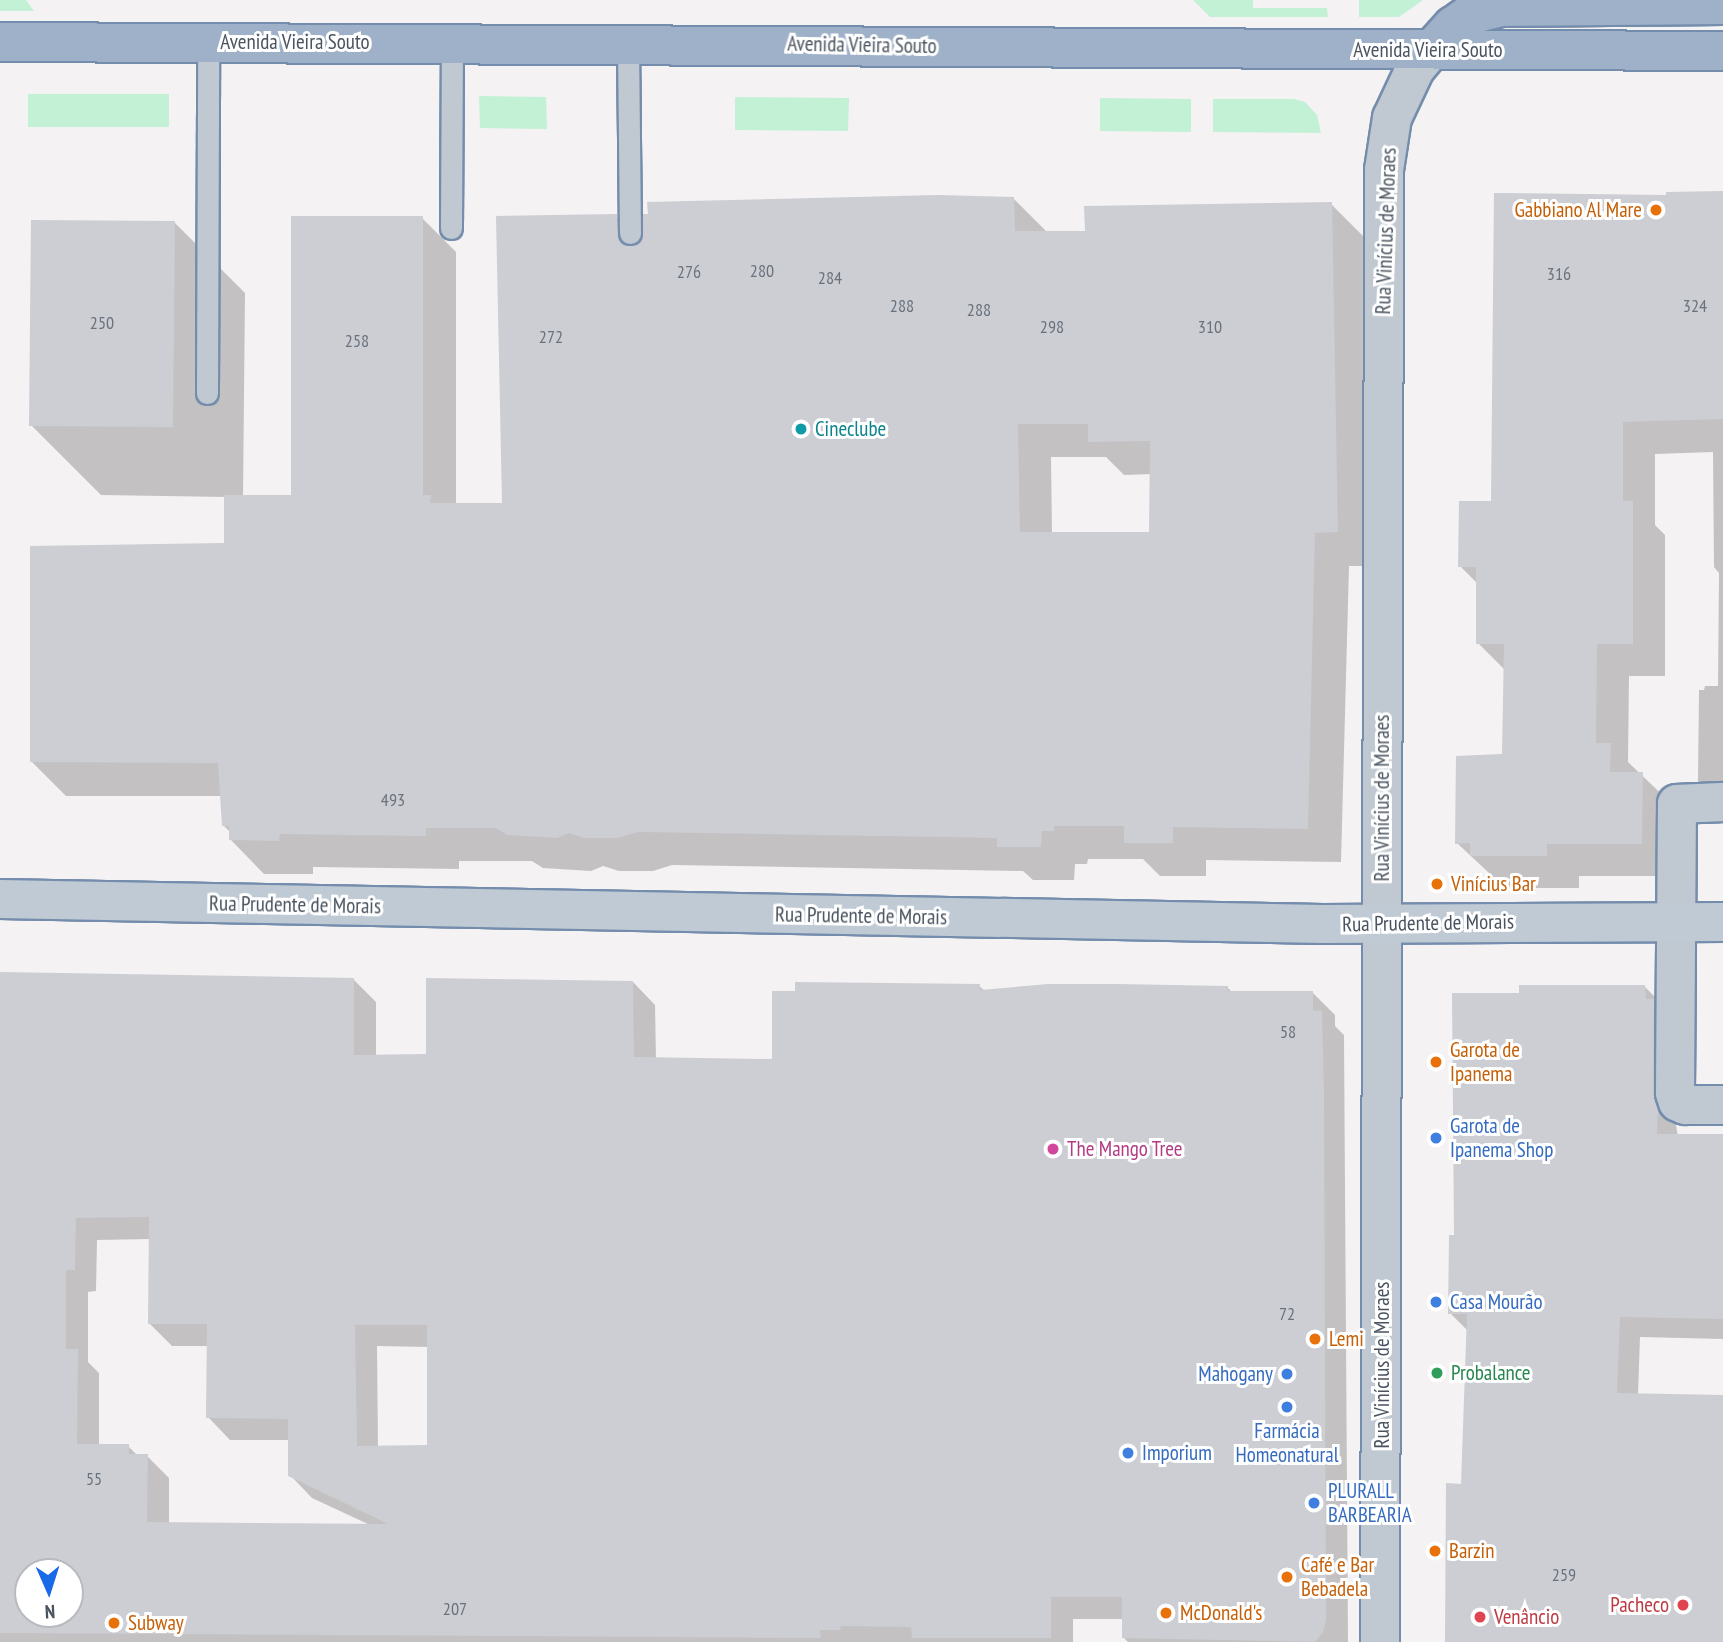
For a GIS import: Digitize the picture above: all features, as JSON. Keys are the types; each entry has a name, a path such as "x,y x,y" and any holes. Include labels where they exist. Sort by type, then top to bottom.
{"highway":[{"path":"1432,49 1453,26 1469,15 1500,7 1723,5"},
{"name":"Avenida Vieira Souto","path":"0,42 452,42 1723,51"}],"main road":[{"name":"Rua Prudente de Morais","path":"0,899 1323,925 1723,922"}],"street":[{"name":"Rua Vinícius de Moraes","path":"1380,1642 1384,170 1392,118 1415,69 1432,49"},
{"path":"1723,803 1677,804 1675,1093 1678,1102 1685,1105 1723,1105"}],"lane":[{"path":"208,42 208,393"},
{"path":"452,42 452,228"},
{"path":"628,43 630,233"}],"green space":[{"path":"0,0 26,0 34,11 0,11"},
{"path":"1193,0 1253,0 1253,8 1327,8 1328,17 1210,17"},
{"path":"1359,0 1423,0 1399,17 1359,17"},
{"path":"28,94 169,94 169,127 28,127"},
{"path":"479,96 546,97 547,129 480,128"},
{"path":"735,97 849,98 848,131 735,130"},
{"path":"1100,98 1191,99 1191,132 1100,131"},
{"path":"1213,99 1294,99 1305,102 1317,115 1321,133 1213,132"}],"building":[{"path":"1723,191 1723,419 1623,422 1623,501 1633,501 1633,644 1597,644 1596,743 1611,743 1610,772 1643,772 1642,844 1547,844 1547,856 1470,856 1470,843 1455,844 1456,756 1502,754 1504,644 1476,644 1476,567 1458,567 1459,501 1491,501 1494,193 1666,195 1666,192"},
{"path":"938,195 1014,197 1015,231 1085,231 1084,206 1332,202 1338,532 1315,533 1308,829 1173,827 1173,843 1124,843 1124,826 1054,826 1054,831 1042,831 1041,847 997,847 997,838 638,832 618,838 584,838 569,833 557,838 507,835 496,828 426,828 426,836 280,834 279,841 229,840 229,826 222,826 218,763 30,762 30,546 224,543 224,495 291,495 291,216 423,216 423,495 431,495 430,503 502,503 496,216 617,214 618,239 631,246 642,239 643,214 648,214 647,202","holes":["1018,424 1088,424 1088,442 1150,441 1149,532 1020,532"]},
{"path":"31,220 175,221 173,427 29,426"},
{"path":"0,972 354,978 354,1055 426,1054 426,978 633,981 634,1057 772,1059 772,991 795,991 795,982 980,984 980,990 1048,984 1118,984 1228,986 1228,991 1313,991 1313,1010 1322,1011 1324,1089 1326,1620 1323,1632 1315,1642 1122,1638 1122,1597 1051,1597 1051,1638 912,1638 911,1627 841,1626 840,1630 820,1630 821,1638 0,1633","holes":["149,1217 148,1324 207,1324 206,1418 288,1419 288,1476 388,1524 147,1522 148,1454 129,1454 129,1444 77,1444 78,1349 66,1349 66,1270 75,1270 76,1218","355,1325 427,1325 427,1445 357,1446"]},
{"path":"1519,985 1645,985 1646,999 1654,999 1653,1093 1658,1110 1657,1134 1723,1134 1723,1319 1620,1317 1617,1393 1723,1395 1723,1642 1445,1642 1446,1483 1461,1484 1467,1314 1448,1314 1449,1235 1454,1235 1452,993 1519,993"}],"place":[{"name":"Gabbiano Al Mare","path":"1656,210"},
{"name":"Cineclube","path":"801,429"},
{"name":"Vinícius Bar","path":"1437,884"},
{"name":"Garota de Ipanema","path":"1436,1062"},
{"name":"Garota de Ipanema Shop","path":"1436,1138"},
{"name":"The Mango Tree","path":"1053,1149"},
{"name":"Casa Mourão","path":"1436,1302"},
{"name":"Lemi","path":"1315,1339"},
{"name":"Probalance","path":"1437,1373"},
{"name":"Mahogany","path":"1287,1374"},
{"name":"Farmácia Homeonatural","path":"1287,1407"},
{"name":"Imporium","path":"1128,1453"},
{"name":"PLURALL BARBEARIA","path":"1314,1503"},
{"name":"Barzin","path":"1435,1551"},
{"name":"Café e Bar Bebadela","path":"1287,1577"},
{"name":"Pacheco","path":"1683,1605"},
{"name":"McDonald's","path":"1166,1613"},
{"name":"Venâncio","path":"1480,1617"},
{"name":"Subway","path":"114,1623"}]}
